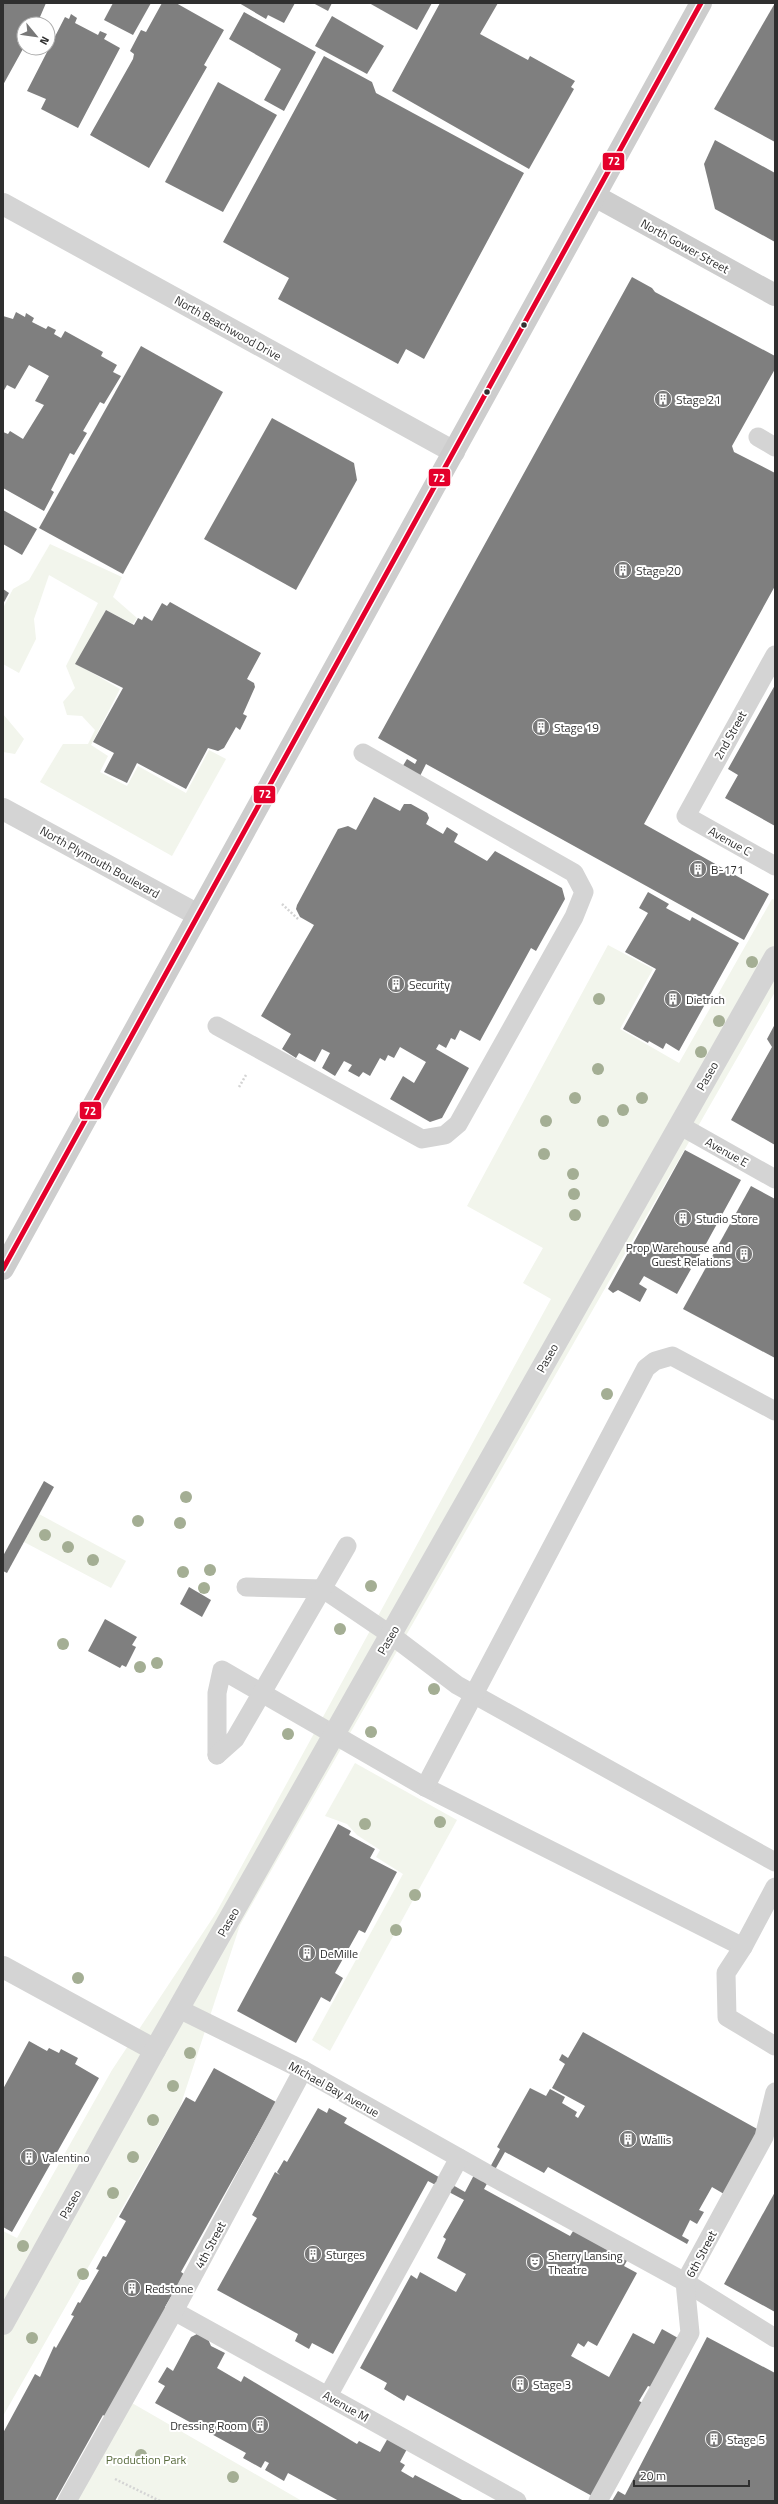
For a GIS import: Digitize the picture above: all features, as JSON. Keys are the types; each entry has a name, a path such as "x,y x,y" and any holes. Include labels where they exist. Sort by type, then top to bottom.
{"main road":[{"path":"3,1269 701,3"},
{"name":"North Gower Street","path":"595,196 775,295"}],"street":[{"name":"North Beachwood Drive","path":"3,204 454,452"},
{"name":"North Plymouth Boulevard","path":"3,809 198,915"},
{"name":"Paseo","path":"3,2324 155,2050 392,1635 775,957"},
{"path":"3,1967 155,2050"}],"lane":[{"path":"758,437 775,447"},
{"name":"2nd Street","path":"686,816 775,654"},
{"path":"217,1026 422,1138 445,1135 458,1124 574,917 584,892 574,873 362,753"},
{"name":"Avenue C","path":"686,816 775,866"},
{"name":"Avenue E","path":"679,1125 775,1179"},
{"path":"425,1787 646,1368 655,1361 672,1356 775,1411"},
{"path":"347,1546 263,1694 235,1740 217,1755 217,1693 222,1670 263,1694 334,1735 425,1787 743,1947"},
{"path":"246,1587 322,1589 392,1635 457,1685 473,1695 775,1862"},
{"path":"775,1887 743,1947 726,1973 727,2017 775,2046"},
{"name":"Michael Bay Avenue","path":"179,2009 303,2070 489,2175 685,2282 775,2338"},
{"name":"4th Street","path":"67,2501 174,2311 303,2070"},
{"name":"6th Street","path":"598,2501 690,2333 685,2282 764,2137 774,2103"},
{"path":"328,2396 459,2158"},
{"name":"Avenue M","path":"174,2311 517,2501"}],"path":[{"path":"282,904 298,919"},
{"path":"87,2466 160,2501"}],"green space":[{"path":"50,544 122,577 113,597 137,618 133,624 106,610 77,664 120,689 91,745 108,756 100,772 127,786 138,766 186,793 209,750 226,759 172,856 40,782 63,744 88,744 95,730 82,716 67,715 63,702 75,688 66,666 98,603 49,575 34,619 36,639 19,673 3,664 3,608 13,589 29,580"},
{"path":"3,714 24,739 15,754 3,752"},
{"path":"772,899 775,900 775,992 240,1925 180,2107 3,2416 3,2231 17,2238 112,2070 216,1913 551,1299 523,1283 543,1248 467,1206 608,945 653,969 620,1029 679,1063"},
{"path":"39,1514 126,1561 111,1588 24,1542"},
{"path":"355,1763 457,1820 330,2051 312,2040 403,1874 376,1857 380,1850 357,1835 347,1824 325,1816"},
{"name":"Production Park","path":"132,2403 302,2501 75,2501"}],"building":[{"path":"3,3 46,3 40,16 16,16 16,56 19,56 3,85"},
{"path":"113,3 151,3 133,35 104,20"},
{"path":"162,3 176,3 224,30 204,65 207,67 149,168 90,135 133,59 134,54 130,51 141,30 146,32"},
{"path":"239,3 295,3 284,23 268,15 266,19"},
{"path":"313,3 332,3 328,11"},
{"path":"369,3 432,3 417,30"},
{"path":"440,3 498,3 480,34 528,60 530,56 575,81 571,87 574,89 529,169 392,91"},
{"path":"775,3 775,142 714,109"},
{"path":"244,12 316,52 284,111 264,100 281,69 229,39"},
{"path":"71,14 77,18 75,23 98,35 100,31 107,34 104,39 120,48 78,128 41,109 46,99 27,91 45,56 56,56 56,35 65,17 69,19"},
{"path":"332,16 384,46 367,74 315,46"},
{"path":"324,56 372,82 376,93 524,173 424,359 406,349 398,364 278,299 289,278 223,242"},
{"path":"218,82 277,115 223,212 165,182"},
{"path":"715,140 775,173 775,242 715,209 704,164"},
{"path":"632,277 652,288 655,292 775,356 775,369 732,446 734,452 775,473 775,586 644,824 769,894 744,940 426,764 419,778 401,769 407,759 415,764 417,760 378,738"},
{"path":"16,312 25,317 26,313 34,318 32,322 46,329 48,326 56,330 54,334 61,338 65,331 103,352 101,356 117,365 113,372 121,376 104,404 100,402 83,431 87,433 74,455 70,453 51,490 54,492 44,511 3,488 3,432 8,434 10,431 23,439 44,405 35,401 49,376 29,365 15,389 7,385 3,392 3,316 13,319"},
{"path":"141,346 223,392 123,574 39,528"},
{"path":"272,418 354,463 357,480 296,590 204,539"},
{"path":"3,510 37,529 22,555 3,544"},
{"path":"3,589 9,593 3,604"},
{"path":"170,602 261,653 247,679 254,683 255,687 243,714 247,716 240,730 236,727 224,748 218,751 208,748 186,789 137,763 127,783 104,772 114,753 93,742 123,688 75,664 106,610 134,625 138,618 142,620 144,616 152,621 162,603 167,606"},
{"path":"775,685 775,826 725,798 738,775 728,769"},
{"name":"Security","path":"374,797 400,811 404,804 411,804 427,813 429,818 426,824 443,834 447,827 458,834 454,842 487,861 495,851 562,888 565,899 536,951 531,948 480,1041 460,1030 455,1040 451,1038 446,1048 439,1044 436,1049 469,1068 442,1118 430,1122 390,1099 403,1076 414,1083 426,1062 400,1047 394,1058 388,1055 385,1061 380,1058 370,1076 363,1072 359,1077 348,1071 352,1065 344,1061 335,1076 322,1068 330,1053 322,1049 315,1062 299,1053 296,1058 282,1049 291,1034 261,1016 314,925 300,917 296,909 297,905 338,829 348,826 356,830"},
{"name":"Dietrich","path":"648,892 669,904 666,908 690,921 692,917 739,943 679,1051 666,1043 663,1049 649,1041 648,1043 623,1029 656,969 625,952 648,913 639,908"},
{"path":"775,1024 775,1145 731,1120 772,1047 767,1039"},
{"name":"Studio Store","path":"685,1150 741,1180 695,1264 680,1257 677,1262 691,1269 677,1294 644,1276 639,1284 647,1289 640,1302 618,1290 613,1293 608,1289"},
{"name":"Prop Warehouse and Guest Relations","path":"751,1186 775,1199 775,1358 683,1309"},
{"path":"44,1481 54,1487 7,1573 3,1571 3,1556"},
{"path":"189,1587 211,1600 202,1617 180,1604"},
{"path":"105,1619 137,1637 132,1645 136,1647 126,1667 122,1665 120,1668 88,1651"},
{"name":"DeMille","path":"338,1824 351,1831 349,1835 375,1849 370,1858 397,1872 365,1933 359,1930 335,1973 343,1978 330,2002 321,1997 296,2043 237,2011"},
{"path":"583,2032 759,2130 724,2194 712,2187 699,2210 704,2212 697,2224 690,2220 682,2236 689,2240 687,2244 548,2167 544,2173 505,2152 484,2189 570,2236 575,2228 629,2257 624,2266 637,2273 597,2346 588,2341 584,2347 578,2343 571,2356 609,2377 633,2333 654,2344 662,2329 678,2338 651,2387 648,2386 639,2401 643,2403 592,2496 407,2395 404,2401 384,2389 387,2383 360,2368 411,2275 417,2279 420,2272 456,2292 466,2274 437,2258 446,2239 443,2237 464,2200 428,2181 333,2354 312,2343 309,2349 295,2341 298,2334 217,2290 257,2218 252,2215 275,2172 280,2175 277,2172 284,2160 287,2162 318,2108 327,2113 329,2108 347,2118 344,2123 465,2192 474,2175 483,2180 500,2149 497,2147 530,2088 546,2096 550,2089 565,2097 562,2103 577,2112 575,2116 578,2118 585,2106 552,2088 565,2064 559,2060 562,2054 568,2058"},
{"name":"Valentino","path":"29,2041 47,2051 49,2048 59,2053 61,2049 78,2058 75,2064 99,2078 12,2232 3,2227 3,2089"},
{"name":"Redstone","path":"214,2068 276,2102 181,2272 184,2274 165,2307 168,2309 106,2417 103,2415 55,2501 3,2501 3,2433 35,2374 40,2377 54,2346 56,2348 74,2316 71,2315 78,2302 80,2303 99,2270 96,2269 103,2256 106,2257 126,2221 119,2217 186,2097 195,2102"},
{"path":"775,2192 775,2312 724,2284"},
{"name":"Dressing Room","path":"197,2334 208,2339 211,2346 225,2353 217,2368 241,2382 244,2376 357,2444 359,2441 380,2452 388,2438 407,2449 400,2462 405,2465 401,2471 413,2478 415,2475 464,2501 339,2501 288,2473 284,2481 265,2470 269,2463 265,2461 261,2468 243,2458 246,2453 155,2403 165,2386 158,2382 167,2367 173,2371 191,2337"},
{"name":"Stage 5","path":"707,2337 775,2373 775,2501 612,2501 618,2491 625,2495"}],"transit line":[{"name":"72","path":"3,1269 701,3"}],"place":[{"name":"Stage 21","path":"663,399"},
{"name":"Stage 20","path":"623,570"},
{"name":"Stage 19","path":"541,727"},
{"name":"B-171","path":"698,869"},
{"name":"Security","path":"396,984"},
{"name":"Dietrich","path":"673,999"},
{"name":"Studio Store","path":"683,1218"},
{"name":"Prop Warehouse and Guest Relations","path":"744,1254"},
{"name":"DeMille","path":"307,1953"},
{"name":"Wallis","path":"628,2139"},
{"name":"Valentino","path":"29,2157"},
{"name":"Sturges","path":"313,2254"},
{"name":"Sherry Lansing Theatre","path":"535,2262"},
{"name":"Redstone","path":"132,2288"},
{"name":"Stage 3","path":"520,2384"},
{"name":"Dressing Room","path":"260,2425"},
{"name":"Stage 5","path":"714,2439"}]}
